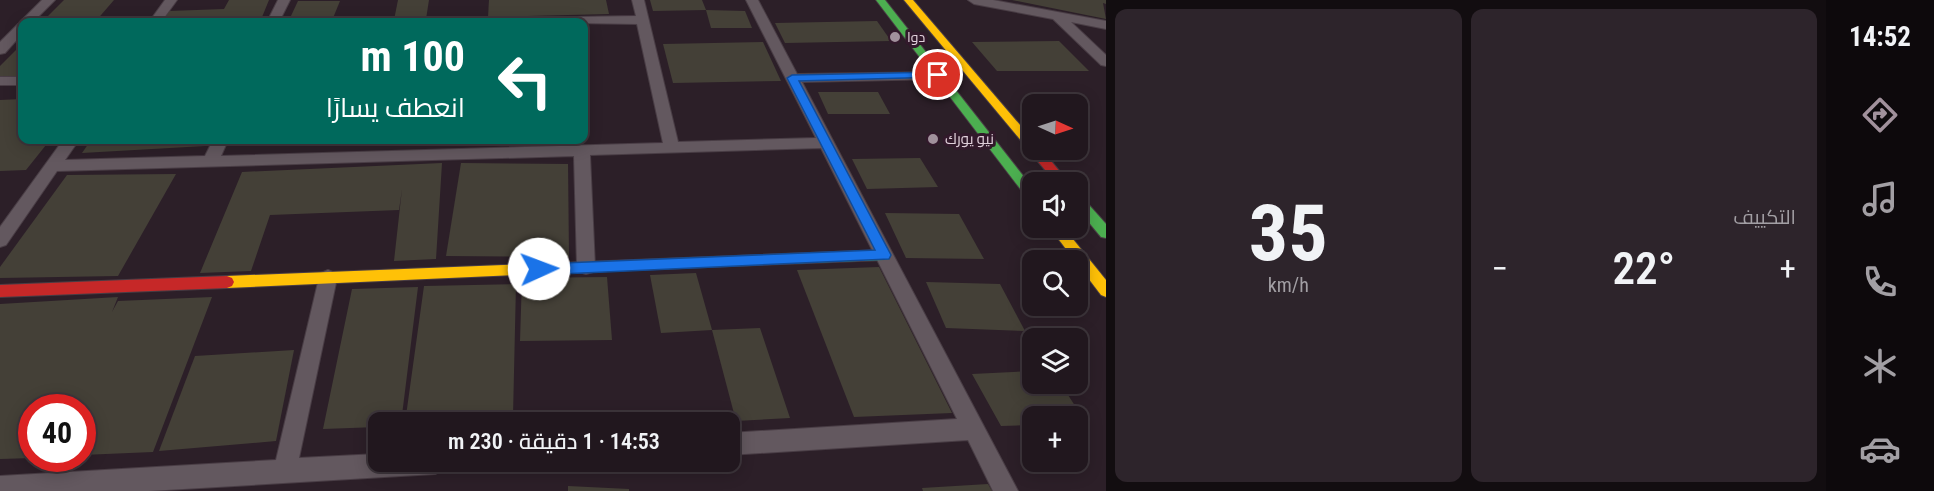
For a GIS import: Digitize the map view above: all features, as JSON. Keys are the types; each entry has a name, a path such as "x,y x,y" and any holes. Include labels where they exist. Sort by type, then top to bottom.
{"street":[{"path":"31,18 49,0"},
{"path":"158,18 171,0"},
{"path":"275,18 284,0"},
{"path":"639,0 672,148"},
{"path":"752,0 1006,491"},
{"path":"879,0 1022,183"},
{"path":"908,0 1022,134"},
{"path":"974,0 1106,25"},
{"path":"1056,16 1106,62"},
{"path":"588,21 643,20"},
{"path":"1,49 18,31"},
{"path":"915,46 946,45"},
{"path":"792,78 938,75"},
{"path":"0,81 18,81"},
{"path":"52,166 210,162 458,147 582,150 826,143"},
{"path":"0,240 68,144"},
{"path":"210,162 218,144"},
{"path":"582,150 586,267"},
{"path":"1043,160 1054,172"},
{"path":"1088,212 1106,233"},
{"path":"1065,238 1106,291"},
{"path":"0,291 884,255"},
{"path":"285,471 328,278"},
{"path":"740,443 973,429"},
{"path":"0,489 368,466"}],"building":[{"path":"64,0 114,0 98,18 46,18"},
{"path":"229,0 269,0 262,18 164,18 169,11 224,9"},
{"path":"398,0 429,0 426,18 394,18"},
{"path":"489,0 606,0 609,14 488,17"},
{"path":"650,0 702,0 706,10 653,11"},
{"path":"1012,0 1106,0 1106,4 1103,3 1106,19"},
{"path":"298,1 340,1 333,18 290,18"},
{"path":"706,10 745,11 752,28 711,28"},
{"path":"877,21 891,41 785,43 775,23"},
{"path":"1059,41 1089,71 997,71 972,42"},
{"path":"763,42 781,81 673,83 663,44"},
{"path":"18,48 18,77 0,77 0,66"},
{"path":"818,92 878,92 890,114 828,114"},
{"path":"18,99 18,144 47,144 26,170 0,171 0,100"},
{"path":"88,144 206,144 205,146 82,153"},
{"path":"920,158 938,187 867,189 852,159"},
{"path":"442,163 436,259 394,261 402,189 399,210 270,215 251,271 200,273 242,172"},
{"path":"461,163 568,164 569,257 446,256"},
{"path":"176,174 118,276 0,278 0,267 67,175"},
{"path":"885,213 959,214 984,259 906,258"},
{"path":"879,267 952,413 854,417 797,270"},
{"path":"696,273 712,330 661,333 650,275"},
{"path":"607,277 612,340 520,341 522,278"},
{"path":"926,282 1000,284 1023,328 1022,331 946,328"},
{"path":"516,284 513,412 407,412 424,286"},
{"path":"418,287 402,412 368,412 368,427 323,429 352,289"},
{"path":"118,297 112,312 118,301 212,297 153,452 96,454 96,394 18,394 18,458 0,459 0,304"},
{"path":"760,328 790,418 740,421 740,412 734,412 712,330"},
{"path":"294,350 276,441 159,451 195,356"},
{"path":"1022,372 1022,394 1067,394 1075,406 1022,406 1022,425 1001,426 972,374"},
{"path":"988,484 992,491 923,491 922,488"},
{"path":"568,486 629,489 629,491 568,491"}],"traffic: fast":[{"path":"880,0 1022,183"},
{"path":"1088,212 1106,233"},
{"path":"583,267 884,255"}],"traffic: slow":[{"path":"908,0 1022,134"},
{"path":"1065,238 1106,291"},
{"path":"227,282 583,267"}],"traffic: jam":[{"path":"1043,160 1054,172"},
{"path":"0,291 227,282"}],"place":[{"name":"دوا","path":"895,37"},
{"name":"نيو يورك","path":"933,139"}],"route":[{"path":"539,269 884,255 792,78 938,75"}]}
